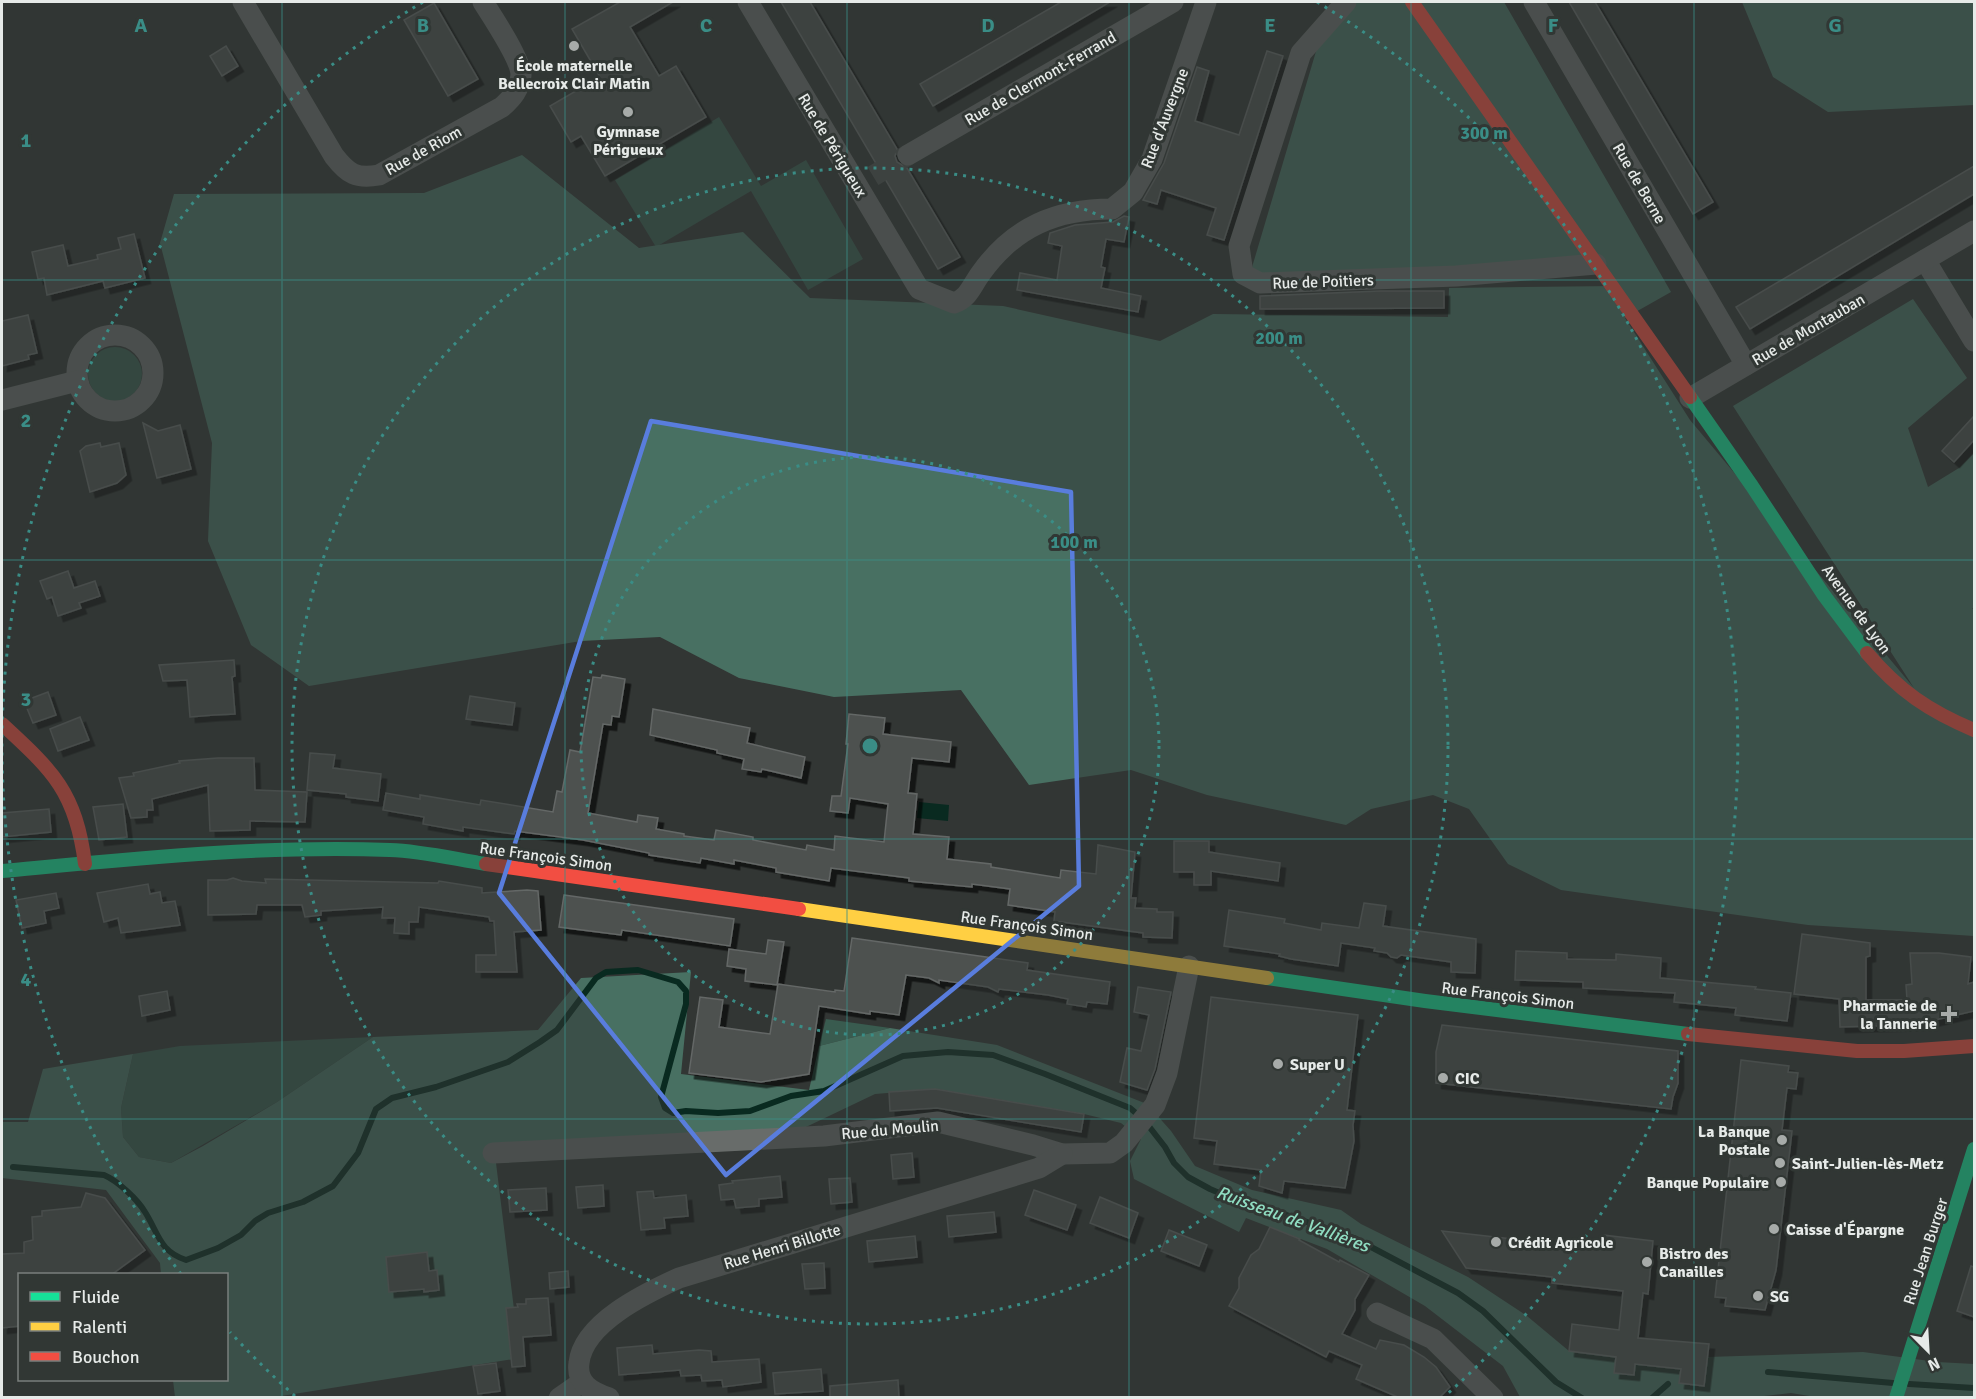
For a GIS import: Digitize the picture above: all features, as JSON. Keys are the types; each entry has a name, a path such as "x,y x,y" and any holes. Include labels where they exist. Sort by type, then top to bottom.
{"main road":[{"name":"Avenue de Lyon","path":"1412,2 1744,475 1845,625 1882,671 1907,696 1943,717 1974,730"},
{"path":"2,724 51,771 65,792 81,834 80,864"},
{"name":"Rue François Simon","path":"2,871 80,864 333,849 393,850 1425,1001 1723,1038 1857,1052 1974,1046"},
{"name":"Rue Jean Burger","path":"1896,1398 1974,1149"}],"street":[{"name":"Rue de Riom","path":"243,2 334,156 345,171 364,177 379,175 502,107 515,96 521,74 513,54 483,2"},
{"name":"Rue de Périgueux","path":"748,2 865,180 919,289"},
{"name":"Rue de Clermont-Ferrand","path":"908,155 1173,2"},
{"name":"Rue d'Auvergne","path":"919,289 954,303 963,300 997,253 1021,232 1044,220 1090,209 1112,209 1133,192 1152,159 1206,2"},
{"name":"Rue de Poitiers","path":"1346,2 1301,53 1239,246 1243,274 1260,283 1456,276 1596,264"},
{"name":"Rue de Berne","path":"1534,2 1746,365"},
{"name":"Rue de Montauban","path":"1690,398 1974,231"},
{"path":"1925,260 1974,341"},
{"path":"2,400 77,381"},
{"name":"Rue du Moulin","path":"493,1153 824,1136 938,1122 1062,1154 1110,1153 1124,1143 1155,1105 1167,1073 1189,966"},
{"name":"Rue Henri Billotte","path":"582,1382 578,1370 580,1353 589,1338 609,1318 679,1278 1039,1168 1062,1154"},
{"path":"1377,1313 1433,1339 1493,1398"},
{"path":"559,1398 582,1382 596,1394 609,1398"}],"highlighted area":[{"path":"651,421 1071,492 1079,886 726,1175 499,893"}],"shaded area":[{"path":"1356,2 1504,2 1671,292 1625,318 1690,420 1914,688 1733,406 1913,299 1967,378 1908,428 1928,487 1959,468 1974,453 1974,607 1972,609 1974,609 1974,936 1808,925 1561,890 1508,864 1469,809 1433,795 1371,809 1346,825 1207,795 1131,770 1029,785 961,690 834,697 739,678 660,637 581,641 309,686 251,645 208,541 212,443 160,243 174,194 424,193 522,155 639,248 743,232 810,298 1003,306 1160,341 1213,314 1448,317 1449,288 1616,286 1601,257 1448,269 1250,274 1317,48"},
{"path":"1742,2 1974,2 1974,105 1828,112 1773,77"},
{"path":"719,117 761,186 806,160 863,259 808,290 751,191 656,247 615,180"},
{"path":"110,347 120,347 130,351 138,359 142,374 138,389 130,397 120,401 110,401 100,397 92,389 88,379 88,369 92,359 100,351"},
{"path":"919,802 949,805 948,821 917,818"},
{"path":"691,972 681,1074 809,1090 819,1046 890,1028 997,1045 1147,1104 1171,1131 1195,1166 1252,1190 1341,1210 1361,1224 1468,1277 1527,1316 1569,1351 1616,1357 1614,1373 1634,1375 1635,1364 1681,1370 1707,1357 1863,1352 1937,1362 1974,1364 1974,1397 1822,1398 1791,1393 1746,1398 1520,1397 1503,1366 1425,1306 1327,1249 1246,1218 1239,1232 1134,1179 1130,1161 1141,1139 1121,1123 1084,1114 936,1089 875,1094 760,1149 496,1163 520,1358 275,1397 175,1397 173,1381 228,1381 228,1273 161,1273 160,1263 106,1190 2,1178 2,1122 28,1122 43,1069 133,1054 121,1108 123,1137 139,1157 171,1163 277,1102 373,1037 538,1030 581,978"},
{"path":"826,1019 890,1028 819,1046"},
{"path":"373,1037 277,1102 171,1163 139,1157 123,1137 121,1108 133,1054 180,1046"}],"building":[{"name":"Gymnase Périgueux","path":"620,2 673,2 630,27 659,76 676,66 706,117 605,176 581,136 571,142 550,106 600,77 572,29"},
{"path":"781,2 810,2 897,149 895,156 897,162 907,168 960,257 938,269"},
{"path":"1061,2 1110,2 933,106 920,84"},
{"path":"1569,2 1595,2 1713,202 1693,214"},
{"path":"434,3 478,79 448,96 404,20"},
{"path":"226,46 238,66 222,76 210,56"},
{"path":"1267,51 1283,56 1224,240 1207,235 1216,208 1161,190 1157,204 1143,200 1164,163 1197,67 1209,71 1195,121 1239,135"},
{"path":"1974,166 1974,194 1750,329 1736,307"},
{"path":"1124,216 1129,217 1124,242 1106,239 1101,267 1105,268 1101,288 1141,296 1138,312 1017,290 1020,273 1057,280 1062,246 1048,243 1050,233 1075,225 1113,222"},
{"path":"134,234 145,278 105,288 103,281 47,295 44,278 38,279 32,252 63,245 68,266 98,259 97,255 121,249 118,238"},
{"path":"1444,291 1444,308 1260,309 1260,296"},
{"path":"28,315 37,353 28,355 29,359 2,366 2,321"},
{"path":"1974,416 1974,440 1954,462 1942,451"},
{"path":"143,423 158,431 180,425 191,469 157,478"},
{"path":"100,443 101,447 119,443 126,475 117,483 90,492 80,451 86,446"},
{"path":"68,571 74,588 95,581 100,596 79,603 81,608 58,616 52,597 47,599 40,581"},
{"path":"234,660 235,676 232,677 235,714 190,717 187,680 163,681 159,665"},
{"path":"602,675 625,679 619,717 612,716 611,725 603,724 588,813 637,822 638,815 658,818 656,829 684,834 684,836 714,840 716,830 806,850 807,845 834,850 835,836 884,842 888,804 850,798 848,813 830,811 832,796 841,796 848,744 846,744 849,714 885,718 883,734 951,742 949,762 912,758 908,793 917,794 913,834 949,837 947,859 991,864 991,867 1060,878 1061,870 1096,874 1098,845 1135,852 1131,898 1136,898 1135,908 1173,912 1172,938 1143,937 1143,933 1054,921 1055,912 1008,905 1010,889 972,884 972,887 909,881 909,878 831,868 829,881 776,872 776,868 734,860 734,864 701,858 700,863 649,855 649,853 583,840 463,827 463,831 423,824 424,817 383,810 386,793 420,799 420,795 480,805 481,800 553,812 557,791 562,792 570,750 580,752 593,677 601,678"},
{"path":"48,692 56,715 33,723 24,701"},
{"path":"470,696 515,703 512,725 466,719"},
{"path":"653,709 750,728 747,743 805,757 801,778 762,769 761,772 742,769 744,759 717,753 717,750 650,735"},
{"path":"80,717 89,740 58,751 50,729"},
{"path":"310,753 335,755 333,768 381,774 378,801 346,797 346,794 307,790"},
{"path":"254,758 255,790 307,792 305,822 250,821 250,830 210,831 208,785 152,799 153,810 147,810 147,817 131,818 119,778 180,763 179,761"},
{"path":"123,804 127,837 99,840 93,807"},
{"path":"49,809 51,832 2,837 2,813"},
{"path":"1174,841 1209,841 1209,852 1280,863 1278,881 1211,871 1211,885 1194,885 1194,872 1174,872"},
{"path":"233,878 266,883 265,879 438,883 439,881 482,888 482,893 538,891 541,930 514,932 517,972 476,972 476,955 496,955 494,921 490,921 489,917 419,907 418,922 409,922 409,934 394,933 395,918 382,918 383,907 321,911 321,915 305,917 302,905 257,905 256,914 208,915 208,880"},
{"path":"148,884 150,894 160,892 162,903 175,901 180,925 121,933 118,918 104,922 97,893"},
{"path":"56,893 59,908 44,911 46,923 22,928 16,900"},
{"path":"564,895 734,919 730,946 622,930 621,935 559,927"},
{"path":"1364,903 1386,906 1383,926 1476,939 1475,973 1451,972 1451,962 1401,955 1397,958 1391,957 1387,953 1374,951 1375,948 1341,943 1338,966 1224,946 1229,910 1285,919 1284,923 1321,930 1322,923 1359,928"},
{"path":"1802,934 1870,943 1870,956 1866,957 1866,1000 1907,1000 1906,985 1912,984 1910,953 1939,953 1971,957 1968,984 1974,982 1974,1011 1914,1025 1840,1027 1839,999 1794,994"},
{"path":"852,938 1028,963 1027,970 1110,982 1107,1004 1087,1002 1086,1007 1067,1004 1068,999 1048,995 999,989 998,992 988,987 939,980 939,983 929,978 906,975 899,1015 870,1011 870,1014 819,1006 809,1074 761,1082 689,1073 700,997 723,1000 719,1027 770,1034 778,984 835,992 835,990 844,991"},
{"path":"768,940 784,942 777,985 745,981 746,969 727,966 729,949 766,954"},
{"path":"1516,951 1567,953 1567,959 1616,960 1616,954 1661,958 1660,978 1756,987 1755,989 1791,993 1787,1021 1735,1015 1736,1008 1674,1002 1675,993 1583,988 1583,982 1515,980"},
{"path":"1138,987 1171,992 1155,1069 1147,1090 1120,1082 1127,1048 1141,1051 1149,1015 1134,1012"},
{"path":"167,991 170,1010 142,1016 139,996"},
{"name":"Super U","path":"1211,997 1358,1015 1347,1110 1355,1111 1354,1141 1345,1188 1284,1181 1282,1193 1259,1186 1261,1170 1214,1164 1217,1141 1194,1138"},
{"path":"1442,1025 1678,1051 1678,1083 1671,1109 1436,1083 1436,1052"},
{"path":"1741,1060 1789,1066 1788,1072 1798,1073 1796,1089 1787,1088 1782,1130 1792,1131 1776,1270 1765,1310 1725,1306 1726,1298 1715,1297"},
{"path":"935,1089 1084,1114 1081,1132 937,1108 890,1111 889,1092"},
{"path":"912,1153 914,1177 893,1179 891,1155"},
{"path":"780,1176 782,1197 759,1199 759,1206 736,1208 734,1199 721,1200 719,1185 733,1183 732,1181"},
{"path":"850,1178 852,1202 831,1204 829,1179"},
{"path":"603,1185 604,1206 578,1208 576,1187"},
{"path":"546,1188 547,1210 510,1212 508,1190"},
{"path":"1034,1190 1076,1205 1067,1230 1025,1215"},
{"path":"653,1191 654,1198 686,1195 688,1216 664,1218 665,1228 641,1230 637,1192"},
{"path":"86,1193 105,1198 145,1250 114,1273 18,1273 18,1326 2,1328 2,1254 24,1253 24,1242 33,1240 32,1217 42,1216 42,1211 81,1207"},
{"path":"1100,1197 1138,1213 1129,1238 1090,1223"},
{"path":"994,1212 996,1232 949,1237 947,1216"},
{"path":"1270,1227 1300,1239 1339,1262 1340,1260 1369,1275 1355,1299 1355,1310 1342,1334 1376,1349 1380,1340 1404,1345 1436,1367 1450,1387 1439,1398 1400,1398 1356,1379 1362,1365 1329,1351 1326,1357 1229,1306 1239,1288 1239,1278 1251,1255 1259,1249"},
{"path":"1169,1230 1207,1245 1199,1266 1161,1251"},
{"path":"1442,1231 1602,1249 1604,1235 1653,1241 1648,1294 1643,1293 1638,1338 1709,1344 1704,1386 1679,1383 1681,1369 1635,1364 1634,1375 1614,1373 1616,1357 1569,1351 1572,1324 1619,1330 1623,1291 1552,1283 1552,1277 1466,1268"},
{"path":"915,1236 917,1257 869,1262 867,1241"},
{"path":"427,1252 429,1271 437,1270 439,1290 389,1292 386,1257"},
{"path":"824,1263 825,1288 805,1289 802,1264"},
{"path":"1971,1266 1974,1267 1974,1317 1957,1311"},
{"path":"568,1271 569,1287 550,1289 549,1273"},
{"path":"548,1298 551,1335 523,1337 525,1366 512,1367 506,1308 526,1304 526,1299"},
{"path":"652,1345 653,1354 711,1351 712,1362 759,1359 761,1382 723,1387 722,1380 702,1381 701,1375 681,1376 680,1370 619,1375 617,1348"},
{"path":"496,1363 500,1391 478,1394 473,1366"},
{"path":"821,1369 823,1391 775,1394 773,1373"},
{"path":"898,1380 899,1398 830,1398 830,1386"}],"waterway":[{"name":"Ruisseau de Vallières","path":"13,1167 104,1175 127,1191 142,1207 165,1247 186,1260 218,1248 241,1235 255,1221 268,1213 303,1202 333,1186 358,1153 376,1109 392,1098 436,1087 508,1062 557,1030 596,978 606,972 638,970 678,982 686,991 686,1004 661,1097 665,1108 673,1113 750,1111 791,1096 824,1091 903,1056 948,1052 993,1055 1130,1108 1144,1120 1174,1163 1188,1177 1210,1189 1354,1238 1458,1293 1483,1311 1556,1382 1582,1398"},
{"name":"Ruisseau de Vallières","path":"1768,1372 1893,1383"},
{"name":"Ruisseau de Vallières","path":"1652,1398 1668,1384"},
{"name":"Ruisseau de Vallières","path":"1909,1384 1974,1388"}],"tunnel":[{"path":"873,176 908,155"}],"traffic: fast":[{"path":"1690,397 1823,594 1867,653"},
{"path":"2,871 196,854 293,849 402,851 486,864"},
{"path":"1267,978 1425,1001 1688,1034"},
{"path":"1896,1398 1974,1149"}],"traffic: slow":[{"path":"799,909 1267,978"}],"traffic: jam":[{"path":"1412,2 1690,397"},
{"path":"1867,653 1891,678 1916,699 1974,730"},
{"path":"2,724 48,770 68,800 81,839 85,864"},
{"path":"486,864 799,909"},
{"path":"1688,1034 1857,1051 1904,1051 1974,1046"}],"place":[{"name":"École maternelle Bellecroix Clair Matin","path":"574,46"},
{"name":"Gymnase Périgueux","path":"628,112"},
{"name":"Pharmacie de la Tannerie","path":"1949,1014"},
{"name":"Super U","path":"1278,1064"},
{"name":"CIC","path":"1443,1078"},
{"name":"La Banque Postale","path":"1782,1140"},
{"name":"Saint-Julien-lès-Metz","path":"1780,1163"},
{"name":"Banque Populaire","path":"1781,1182"},
{"name":"Caisse d'Épargne","path":"1774,1229"},
{"name":"Crédit Agricole","path":"1496,1242"},
{"name":"Bistro des Canailles","path":"1647,1262"},
{"name":"SG","path":"1758,1296"}]}
